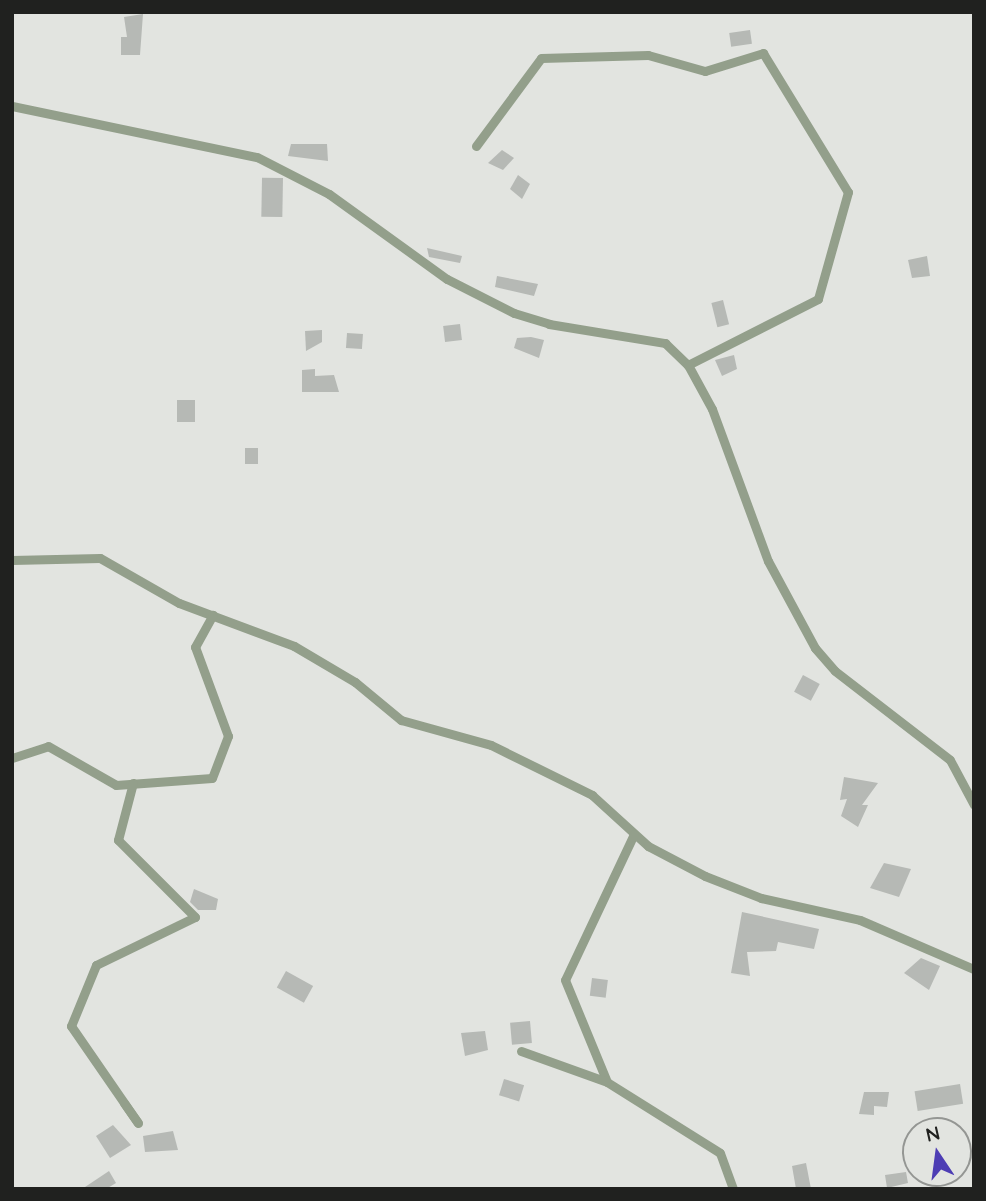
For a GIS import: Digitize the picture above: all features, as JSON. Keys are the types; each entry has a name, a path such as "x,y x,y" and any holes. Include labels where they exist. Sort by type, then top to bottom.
{"street":[{"path":"476,146 541,58 648,55 705,71 763,53 848,192 818,299 688,365"},
{"path":"12,106 257,157 309,181 447,279 514,313 549,324 665,343 688,365 712,409 768,561 815,648 835,671 950,760 973,800"},
{"path":"12,560 100,558 179,603 294,646 355,682 401,720 491,745 592,794 634,834 705,876 761,898 860,920 974,969"},
{"path":"12,758 48,746 116,785 212,778 228,736 195,647 213,615"},
{"path":"124,1103 138,1123 71,1026 96,965 195,917 118,840 133,783"},
{"path":"607,1082 565,979 634,834"},
{"path":"521,1051 607,1082 720,1153 733,1189"}],"building":[{"path":"143,14 140,55 121,55 121,37 127,37 124,17"},
{"path":"750,30 752,44 731,47 729,33"},
{"path":"291,144 327,144 328,161 288,156"},
{"path":"502,150 514,158 503,170 488,163"},
{"path":"518,175 530,184 522,199 510,189"},
{"path":"262,178 283,178 282,217 261,217"},
{"path":"427,248 462,256 460,263 429,257"},
{"path":"927,256 930,276 912,278 908,260"},
{"path":"497,276 538,284 534,296 495,287"},
{"path":"723,300 729,324 717,327 711,303"},
{"path":"460,324 462,340 445,342 443,326"},
{"path":"322,330 322,342 306,351 305,331"},
{"path":"347,333 363,334 362,349 346,348"},
{"path":"517,338 544,340 539,358 514,348"},
{"path":"734,355 737,369 722,376 715,360"},
{"path":"315,369 315,376 334,375 339,392 302,392 302,370"},
{"path":"177,400 195,400 195,422 177,422"},
{"path":"245,448 258,448 258,464 245,464"},
{"path":"803,675 820,684 811,701 794,692"},
{"path":"844,777 878,783 862,805 868,805 858,827 841,816 847,799 840,800"},
{"path":"884,863 911,869 899,897 870,888"},
{"path":"194,889 218,899 216,910 198,910 190,902"},
{"path":"742,912 819,929 814,949 778,942 776,951 747,952 750,976 731,973"},
{"path":"921,958 940,966 929,990 904,973"},
{"path":"286,971 313,986 304,1003 277,988"},
{"path":"592,978 608,980 606,998 590,996"},
{"path":"530,1021 532,1043 512,1045 510,1023"},
{"path":"485,1031 488,1050 465,1056 461,1033"},
{"path":"504,1079 524,1085 519,1101 499,1095"},
{"path":"960,1084 963,1104 918,1111 915,1091"},
{"path":"864,1092 889,1092 887,1107 874,1106 874,1115 859,1114"},
{"path":"113,1125 131,1145 110,1158 96,1136"},
{"path":"173,1131 178,1150 145,1152 143,1136"},
{"path":"806,1163 811,1189 796,1189 792,1166"},
{"path":"109,1171 116,1183 106,1189 82,1189"},
{"path":"902,1173 902,1184 887,1188 885,1175"}]}
